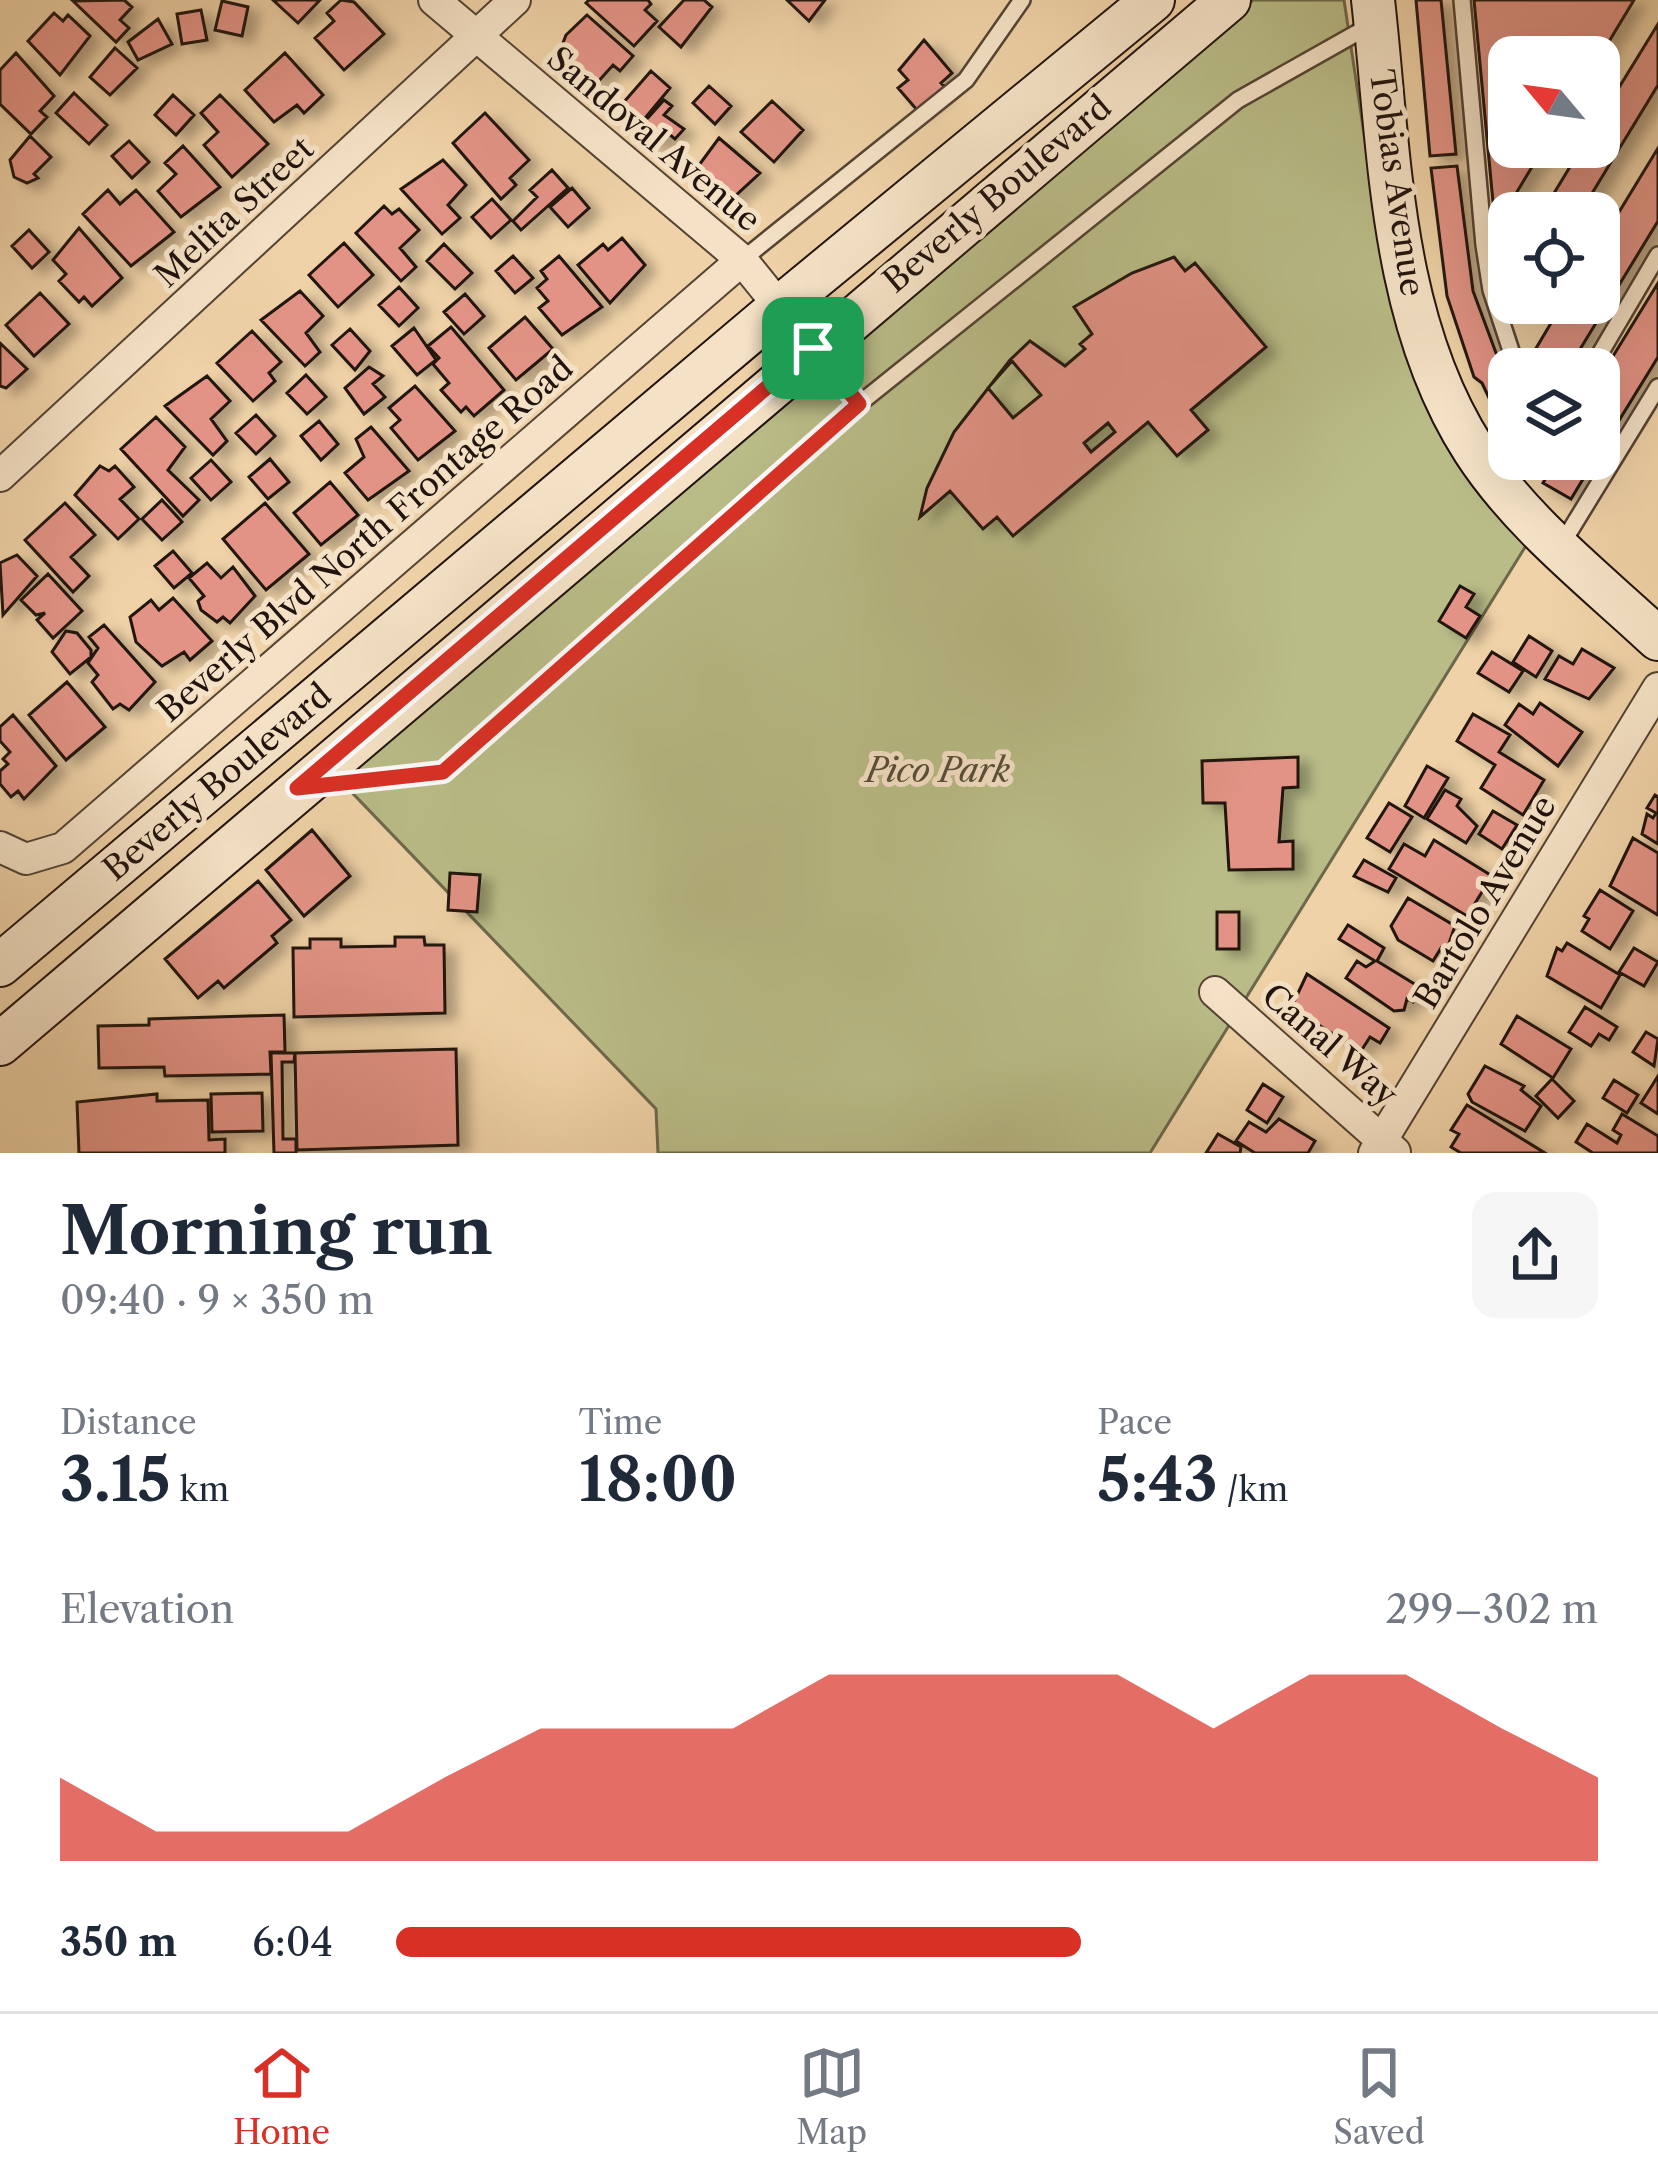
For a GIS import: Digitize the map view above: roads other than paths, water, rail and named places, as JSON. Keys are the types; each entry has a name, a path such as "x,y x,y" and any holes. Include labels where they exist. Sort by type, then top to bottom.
{"main road":[{"name":"Beverly Boulevard","path":"0,964 781,305 1153,0"},
{"name":"Beverly Boulevard","path":"0,1044 813,348 1229,0"},
{"name":"Tobias Avenue","path":"1374,11 1406,288 1473,448 1520,510 1658,639"}],"street":[{"name":"Sandoval Avenue","path":"434,0 742,260 813,348"},
{"name":"Melita Street","path":"0,476 515,0"},
{"name":"Beverly Blvd North Frontage Road","path":"13,854 63,848 742,260"},
{"name":"Bartolo Avenue","path":"1384,1148 1658,688"},
{"name":"Canal Way","path":"1216,992 1384,1148"}],"lane":[{"path":"742,260 966,80 1022,0"},
{"path":"1462,0 1484,245 1511,348"},
{"path":"297,788 443,772 859,404 1238,100 1374,11"},
{"path":"1604,348 1658,255"},
{"path":"813,348 859,404"},
{"path":"1560,547 1658,387"}],"park label":[{"name":"Pico Park","path":"938,770"}]}
